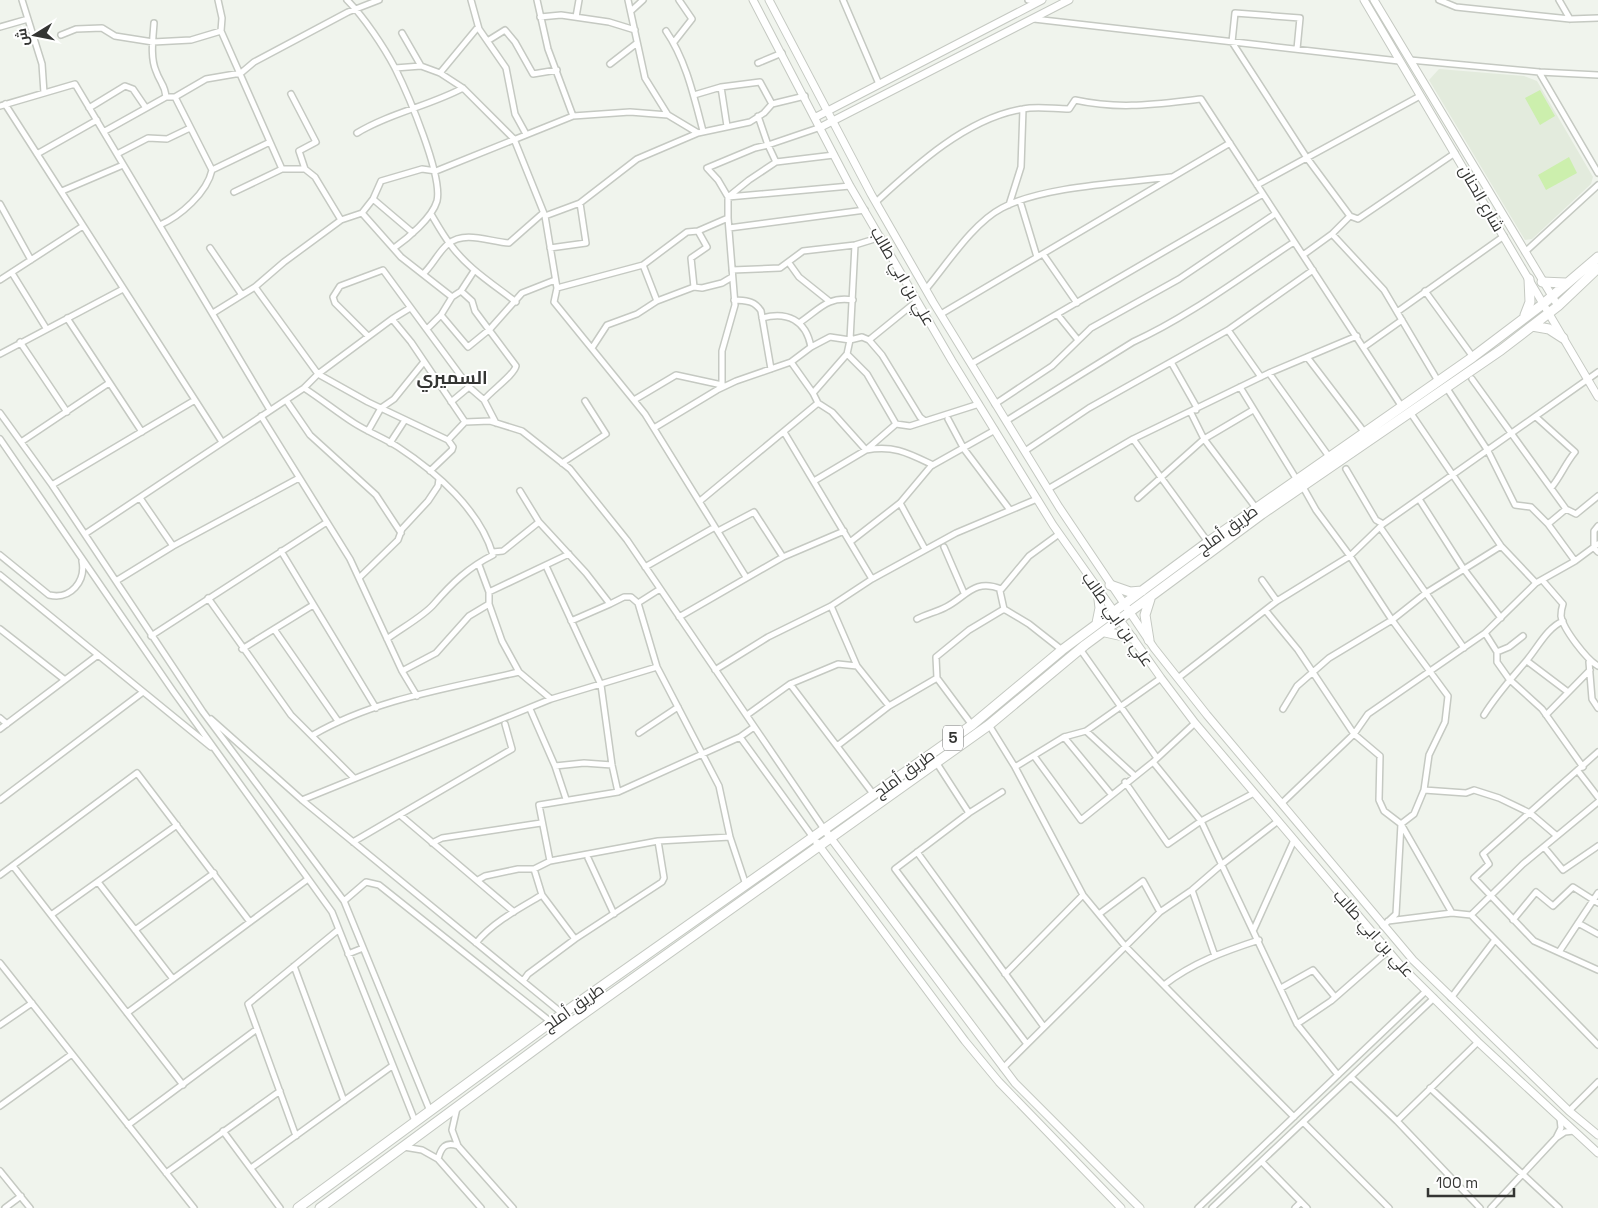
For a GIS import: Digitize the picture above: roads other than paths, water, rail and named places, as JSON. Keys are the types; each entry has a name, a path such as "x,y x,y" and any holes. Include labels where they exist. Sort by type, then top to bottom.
{"highway":[{"name":"طريق أملج","path":"320,1208 458,1104 818,844 989,725 1080,649 1120,622 1300,484 1406,410 1438,381 1543,304 1598,257"},
{"name":"طريق أملج","path":"298,1208 551,1022 972,724 1062,650 1208,542 1256,508 1300,484 1330,458 1366,433 1446,387 1532,326 1558,306 1598,268"},
{"path":"1524,318 1530,302 1529,279"},
{"path":"1542,282 1566,283"},
{"path":"1532,326 1548,329 1563,338"},
{"path":"1110,585 1130,592 1142,591"},
{"path":"1098,590 1100,608 1098,624"},
{"path":"1148,640 1144,615 1150,599"},
{"path":"1105,632 1132,638"}],"main road":[{"name":"علي بن ابي طالب","path":"753,0 816,117 850,186 917,301 1059,534 1161,678 1195,723 1388,951 1478,1042 1598,1153"},
{"name":"علي بن ابي طالب","path":"769,0 876,202 926,289 1048,489 1148,640 1282,804 1450,998 1598,1135"},
{"path":"821,127 1069,0"},
{"name":"شارع الحنان","path":"1364,0 1598,397"},
{"name":"شارع الحنان","path":"1374,0 1558,306"},
{"path":"816,117 1040,1"},
{"path":"824,829 1015,1083 1140,1208"},
{"path":"812,836 965,1041 999,1082 1121,1208"}],"street":[{"path":"22,0 42,64 44,93"},
{"path":"218,0 222,18 222,31 282,169"},
{"path":"347,0 356,8 395,68 436,171 437,200 431,214 413,233 394,248"},
{"path":"105,132 166,97 175,97 206,79 241,73 254,62 356,8 379,0"},
{"path":"471,0 478,27 506,68 515,114 526,134"},
{"path":"537,0 548,49 573,116"},
{"path":"576,17 579,0"},
{"path":"628,0 645,78 668,114"},
{"path":"631,11 643,0"},
{"path":"674,42 692,20 679,0"},
{"path":"843,0 879,84"},
{"path":"1028,0 1040,1"},
{"path":"1439,0 1456,7 1570,19 1598,18"},
{"path":"1559,0 1570,19"},
{"path":"1297,49 1300,18 1235,13 1232,42 1307,158 1350,216 1358,219 1455,153"},
{"path":"540,17 561,15 576,17 609,22 635,30"},
{"path":"0,27 28,19"},
{"path":"1034,19 1399,61"},
{"path":"154,23 153,42 156,72 166,86 166,97"},
{"path":"440,73 478,27"},
{"path":"61,35 76,29 102,28 115,36 153,42 191,40 222,31"},
{"path":"488,40 505,30 515,42 533,74 557,70"},
{"path":"666,31 674,42 694,95 700,132"},
{"path":"402,33 422,66"},
{"path":"610,64 637,43"},
{"path":"758,63 782,53"},
{"path":"1410,60 1538,72 1596,75 1598,81"},
{"path":"395,68 422,66 440,73 463,88 514,139 544,215 557,288 554,302 634,400 654,428 746,577"},
{"path":"1538,72 1598,174"},
{"path":"694,95 721,87 760,82 772,104"},
{"path":"222,442 62,192 2,105 75,84 270,410"},
{"path":"89,108 125,86 133,89 146,108"},
{"path":"721,87 727,126"},
{"path":"357,133 377,120 444,98 463,88"},
{"path":"291,94 316,142 299,152 305,169 315,178 341,220"},
{"path":"423,274 432,266 449,243 470,236 492,242 509,243 544,215 580,203 637,159 700,132 750,122 772,104 805,96"},
{"path":"1257,185 1420,96"},
{"path":"160,225 170,220 185,207 210,181 212,170 175,97"},
{"path":"876,202 921,160 986,120 1023,108 1069,109 1075,100 1104,106 1141,106 1201,99 1275,214 1406,410 1501,546 1536,583"},
{"path":"1009,205 1020,167 1023,108"},
{"path":"212,312 255,287 284,262 341,220 362,213 373,199 381,181 422,169 436,171 573,116 630,112 668,114 700,132"},
{"path":"758,116 776,162"},
{"path":"37,154 97,120"},
{"path":"717,390 722,385 722,351 734,300 728,228 728,197 718,180 707,168 755,148 821,127"},
{"path":"117,154 148,138 167,139 190,128"},
{"path":"212,170 270,142"},
{"path":"941,314 1230,143"},
{"path":"728,197 776,162 834,155"},
{"path":"62,192 123,165"},
{"path":"234,192 282,169 305,169"},
{"path":"926,289 975,231 1001,208 1020,201 1066,190 1174,176"},
{"path":"1525,252 1598,185"},
{"path":"728,197 850,186"},
{"path":"971,364 1263,194"},
{"path":"373,199 413,233"},
{"path":"1020,201 1036,258"},
{"path":"550,248 586,243 580,203"},
{"path":"0,204 31,260"},
{"path":"728,228 865,210"},
{"path":"362,213 394,248 452,297"},
{"path":"431,214 449,243 474,271 516,302"},
{"path":"995,404 1052,366 1090,328 1179,279 1275,214"},
{"path":"1303,255 1332,234 1350,216"},
{"path":"557,288 643,265 688,232 698,231 728,218"},
{"path":"0,280 83,226"},
{"path":"694,288 691,258 707,247 698,231"},
{"path":"1332,234 1384,290 1438,381"},
{"path":"1397,312 1504,236"},
{"path":"732,270 780,268 803,251 855,245 881,237"},
{"path":"1006,421 1133,342 1153,333 1195,307 1294,242"},
{"path":"813,393 847,354 853,300 855,245"},
{"path":"210,248 242,295"},
{"path":"1043,254 1077,303"},
{"path":"789,263 799,277 828,301"},
{"path":"643,265 658,301"},
{"path":"368,336 335,303 333,296 340,286 383,270 469,388 484,400 496,423"},
{"path":"1025,452 1089,408 1228,330 1313,270"},
{"path":"427,329 441,315 452,297 461,291 474,271"},
{"path":"12,273 46,328"},
{"path":"592,348 607,324 637,314 658,301 694,288 722,283 732,277"},
{"path":"441,315 468,347 490,329 522,293 556,280"},
{"path":"255,287 318,374 381,408 448,440 453,447 452,450 430,472"},
{"path":"0,354 123,289"},
{"path":"461,291 472,301 475,311 516,366 515,371 496,386 484,400"},
{"path":"1425,291 1473,356"},
{"path":"800,323 828,301 839,298 853,300"},
{"path":"734,300 750,301 757,304 761,311 771,369"},
{"path":"869,340 917,301"},
{"path":"85,534 304,388 318,374 368,336 410,308"},
{"path":"1057,314 1078,340"},
{"path":"762,318 786,315 800,323 811,347"},
{"path":"67,318 142,432"},
{"path":"392,319 411,342 465,422"},
{"path":"1364,347 1402,320"},
{"path":"1228,330 1261,377"},
{"path":"1048,489 1133,439 1194,412 1261,377 1357,336"},
{"path":"654,428 717,390 791,362 811,347 830,337 850,340 862,337 869,340 882,355 920,417 925,421"},
{"path":"20,342 67,412"},
{"path":"847,354 867,374 896,424"},
{"path":"1306,357 1366,433"},
{"path":"791,362 818,403 832,412 866,450"},
{"path":"1171,362 1196,406 1194,412 1204,439 1256,508"},
{"path":"368,431 381,408 394,399 424,363"},
{"path":"1178,678 1277,601 1350,556 1381,525 1598,372"},
{"path":"1270,374 1330,458"},
{"path":"634,400 676,375 722,385"},
{"path":"1472,379 1566,509 1576,514 1598,496"},
{"path":"21,442 109,383"},
{"path":"1240,387 1252,410 1316,510 1350,556 1392,620 1448,696 1445,722 1429,754 1424,790 1414,814 1401,824 1396,914 1385,923"},
{"path":"1446,387 1488,451 1515,505 1531,507 1548,524 1576,561"},
{"path":"304,388 368,431 390,443 430,472 475,517 493,552"},
{"path":"451,402 469,388"},
{"path":"52,485 195,400"},
{"path":"286,400 310,435 376,495 401,533"},
{"path":"562,463 606,434 585,401"},
{"path":"700,501 818,403"},
{"path":"814,481 866,450 896,424 910,426 979,404"},
{"path":"1138,498 1162,479 1204,439 1252,410"},
{"path":"0,413 52,485 203,712 344,901 430,1111"},
{"path":"261,416 350,559 402,672 417,696"},
{"path":"1536,417 1575,452 1564,465 1563,473 1551,488"},
{"path":"948,419 964,449 1010,510"},
{"path":"390,443 405,420"},
{"path":"448,440 465,422 490,421 522,431 570,469 660,589 824,829"},
{"path":"850,542 900,503 933,465 995,430"},
{"path":"784,432 872,578"},
{"path":"0,439 217,752 332,912 415,1121"},
{"path":"1133,439 1208,542"},
{"path":"866,450 883,447 900,450 933,465"},
{"path":"1346,468 1376,520 1464,648"},
{"path":"116,580 173,546 299,478"},
{"path":"359,578 398,540 401,533 428,501 438,486 439,480"},
{"path":"520,491 539,522 569,554 610,604"},
{"path":"140,498 173,546"},
{"path":"715,670 768,636 831,606 872,578 956,533 1037,499"},
{"path":"1419,499 1463,568 1501,618"},
{"path":"900,503 925,550"},
{"path":"1548,524 1566,509"},
{"path":"645,568 716,529 754,512 783,557"},
{"path":"151,636 327,522"},
{"path":"493,552 503,551 539,522"},
{"path":"1282,804 1354,734 1368,714 1432,672 1485,633 1536,583 1542,582 1597,548 1594,532 1598,526"},
{"path":"679,617 783,557 844,532"},
{"path":"1004,609 1001,589 1030,556 1059,534"},
{"path":"1283,709 1297,686 1330,658 1392,620 1426,593 1463,568 1501,546"},
{"path":"944,547 964,593"},
{"path":"281,551 376,708"},
{"path":"387,638 434,604 458,577 493,555 493,552"},
{"path":"488,592 569,554"},
{"path":"0,555 49,595 56,596 70,592 79,584 83,568 81,558"},
{"path":"479,564 502,642 519,672 551,700"},
{"path":"546,566 601,685 612,765 618,792"},
{"path":"0,575 217,752"},
{"path":"1262,580 1277,601"},
{"path":"1542,582 1562,604 1561,615 1563,621 1589,662 1592,699 1598,708"},
{"path":"917,619 946,608 964,593 990,585 1001,589"},
{"path":"638,603 660,589"},
{"path":"571,621 624,597 631,597 638,603 657,667 719,786 730,837 746,885"},
{"path":"208,598 242,649 291,715 354,778"},
{"path":"402,672 436,653 469,616 490,604"},
{"path":"242,649 313,605"},
{"path":"831,606 857,666 889,706"},
{"path":"1004,609 1029,624 1062,650"},
{"path":"972,724 936,678 936,656 969,630 1004,609"},
{"path":"1266,611 1313,671 1354,734 1380,756 1379,800 1384,811 1401,824 1452,913"},
{"path":"1484,715 1509,679 1527,661 1555,625 1563,621"},
{"path":"0,629 66,680"},
{"path":"274,630 338,721"},
{"path":"1485,633 1497,652 1497,662 1509,679 1546,715 1583,767"},
{"path":"1497,652 1509,647 1523,636"},
{"path":"1080,649 1155,760 1201,821 1220,865 1259,940 1297,1024 1338,1075"},
{"path":"0,729 98,655"},
{"path":"1527,661 1568,692"},
{"path":"1589,662 1598,666"},
{"path":"747,715 790,684 838,664 857,666"},
{"path":"302,800 551,700 657,667"},
{"path":"1546,715 1590,670"},
{"path":"313,735 338,721 376,708 417,696 519,672"},
{"path":"837,746 889,706 936,678"},
{"path":"1015,767 1064,737 1086,731 1161,678"},
{"path":"790,684 874,795"},
{"path":"0,800 143,692"},
{"path":"639,733 678,707"},
{"path":"530,709 555,766 566,799"},
{"path":"203,712 302,800 563,1014"},
{"path":"0,718 7,724"},
{"path":"1034,756 1081,820 1125,782 1155,760 1195,723"},
{"path":"354,842 512,749 505,724"},
{"path":"989,725 1015,767 1083,896 1125,946 1294,1117"},
{"path":"550,861 538,805 618,792 740,737 754,727"},
{"path":"1086,731 1135,776"},
{"path":"740,737 812,836"},
{"path":"1064,737 1111,794"},
{"path":"1598,752 1482,854 1490,864 1474,878 1534,941 1598,970"},
{"path":"936,761 969,813"},
{"path":"555,766 584,763 612,765"},
{"path":"1578,771 1598,797"},
{"path":"0,875 137,773 250,922"},
{"path":"1125,782 1168,844 1201,821 1254,793"},
{"path":"1424,790 1466,793 1474,790 1499,798 1530,813 1557,836"},
{"path":"1002,792 969,813 895,869 1027,1044"},
{"path":"1471,915 1544,847 1598,802"},
{"path":"400,815 514,912"},
{"path":"1003,1068 1160,912 1192,890 1220,865 1278,821"},
{"path":"432,843 442,838 541,823"},
{"path":"51,915 176,825"},
{"path":"478,880 485,876 518,869 534,869 550,861 658,841 730,837"},
{"path":"1254,930 1294,840"},
{"path":"523,981 528,974 575,939 662,882 664,878 658,841"},
{"path":"1544,847 1563,870 1598,846"},
{"path":"917,852 1044,1027"},
{"path":"588,858 614,914"},
{"path":"13,866 183,1085"},
{"path":"534,869 542,895 575,939"},
{"path":"135,930 214,873"},
{"path":"127,1013 308,879"},
{"path":"98,882 173,979"},
{"path":"344,901 366,882 379,884 551,1022"},
{"path":"1099,914 1144,882 1160,912"},
{"path":"1513,920 1536,892 1553,906 1573,887 1596,902"},
{"path":"1192,890 1215,956"},
{"path":"1559,952 1578,923 1596,902 1598,893"},
{"path":"476,943 482,936 514,912 542,895"},
{"path":"1005,974 1083,896"},
{"path":"1385,923 1452,913 1471,915 1494,941 1598,1045"},
{"path":"1578,923 1598,934"},
{"path":"296,1136 248,1004 338,930"},
{"path":"1164,985 1182,971 1215,956 1259,940"},
{"path":"1450,998 1494,941"},
{"path":"348,954 363,948"},
{"path":"1297,1024 1335,997 1388,951"},
{"path":"0,963 191,1207"},
{"path":"294,966 344,1101"},
{"path":"1281,988 1313,970 1335,997"},
{"path":"1198,1208 1426,991"},
{"path":"1212,1208 1352,1078 1434,998"},
{"path":"0,1026 32,1003"},
{"path":"128,1125 257,1029"},
{"path":"1397,1121 1478,1042"},
{"path":"0,1106 72,1054"},
{"path":"251,1168 392,1066"},
{"path":"1352,1078 1397,1121 1480,1208"},
{"path":"1570,1111 1598,1082"},
{"path":"1430,1088 1559,1208"},
{"path":"166,1173 280,1091"},
{"path":"458,1104 452,1130 458,1146 513,1208"},
{"path":"1556,1138 1561,1128 1560,1118"},
{"path":"1303,1122 1389,1208"},
{"path":"223,1131 280,1208"},
{"path":"1491,1208 1556,1138 1565,1132 1574,1131"},
{"path":"438,1160 440,1150 445,1145 452,1144 458,1146"},
{"path":"401,1146 422,1150 438,1160 481,1208"},
{"path":"1262,1162 1307,1208"},
{"path":"0,1171 30,1208"},
{"path":"5,1208 21,1196"},
{"path":"1295,1208 1301,1202"}],"district":[{"name":"السميري","path":"452,378"}]}
